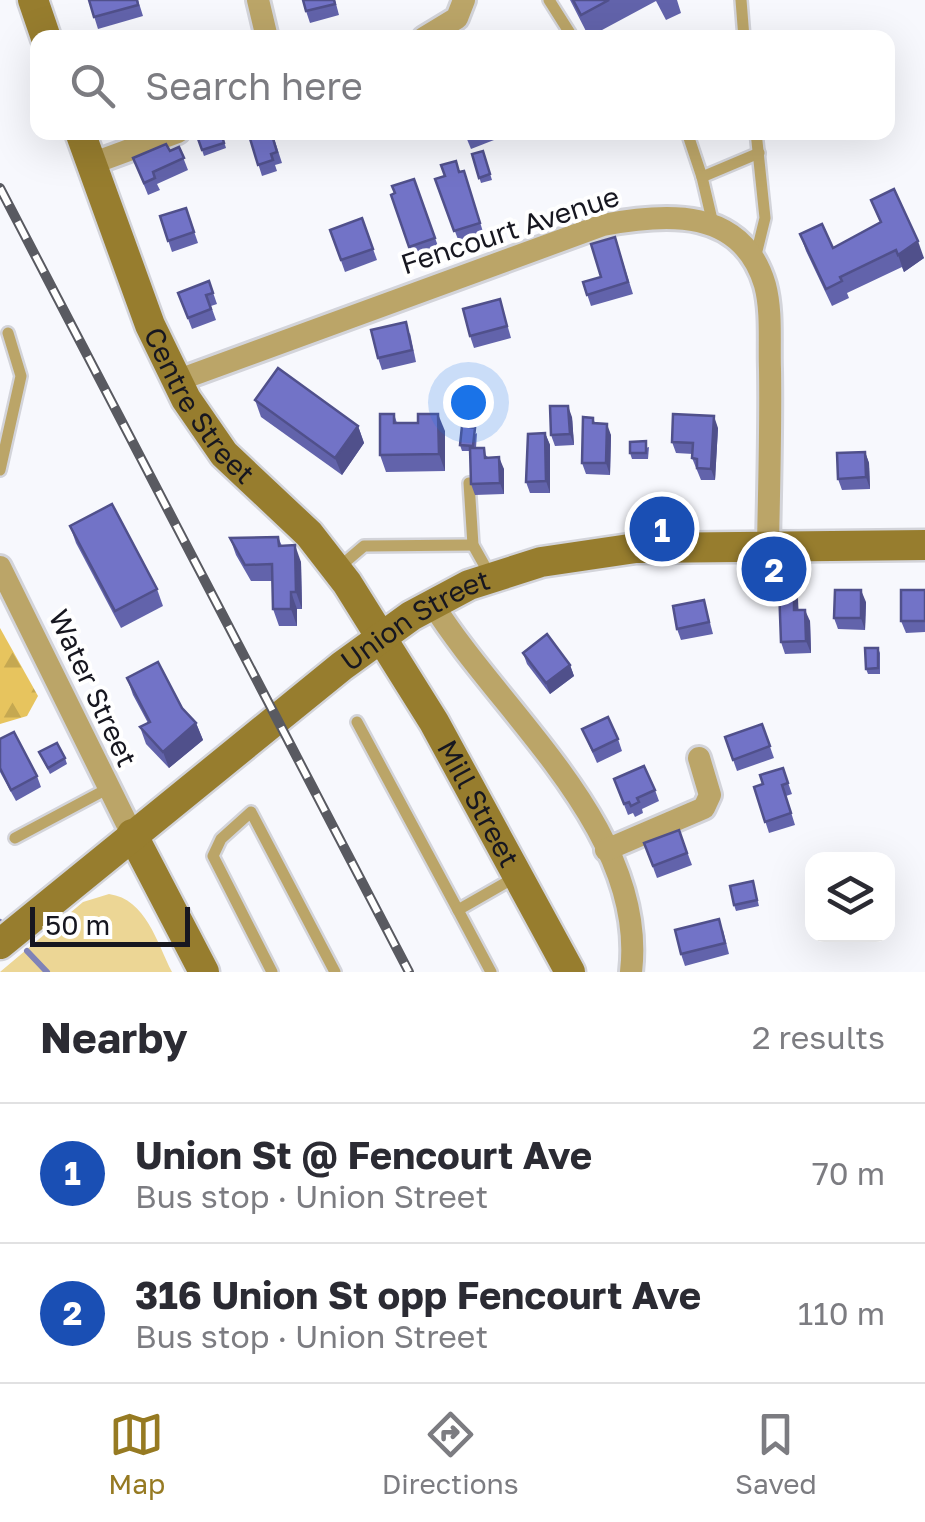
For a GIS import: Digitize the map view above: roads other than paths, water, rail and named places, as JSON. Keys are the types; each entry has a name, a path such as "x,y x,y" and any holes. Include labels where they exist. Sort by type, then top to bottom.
{"main road":[{"path":"33,0 43,30"},
{"name":"Centre Street","path":"83,140 141,300 176,381 224,454 309,534 382,637"},
{"name":"Union Street","path":"0,944 132,834 382,637 432,603 491,576 589,553 636,548 925,545"},
{"name":"Mill Street","path":"382,637 434,722 570,972"},
{"path":"132,834 204,972"}],"street":[{"path":"258,0 265,30"},
{"path":"438,30 458,18 464,1"},
{"path":"91,164 156,140"},
{"name":"Fencourt Avenue","path":"176,381 603,225 664,216 689,217 713,225"},
{"path":"713,225 742,246 764,284 768,311 768,546"},
{"name":"Water Street","path":"0,566 132,834"},
{"path":"432,603 462,649 556,766 606,850 629,908 631,972"},
{"path":"606,850 704,808 710,796 699,758"}],"lane":[{"path":"549,0 568,30"},
{"path":"741,0 743,30"},
{"path":"690,140 713,225"},
{"path":"754,263 765,218 757,140"},
{"path":"702,177 759,153"},
{"path":"0,469 21,376 8,333"},
{"path":"468,482 473,545 491,576"},
{"path":"338,570 364,546 473,545"},
{"path":"357,722 491,972"},
{"path":"15,838 107,789"},
{"path":"272,972 213,856 221,839 252,812 335,972"},
{"path":"458,910 518,876"}],"waterway":[{"path":"27,951 47,972"}],"railway":[{"path":"0,188 409,972"}],"place":[{"name":"Union St @ Fencourt Ave","path":"662,529"},
{"name":"316 Union St opp Fencourt Ave","path":"774,569"}]}
